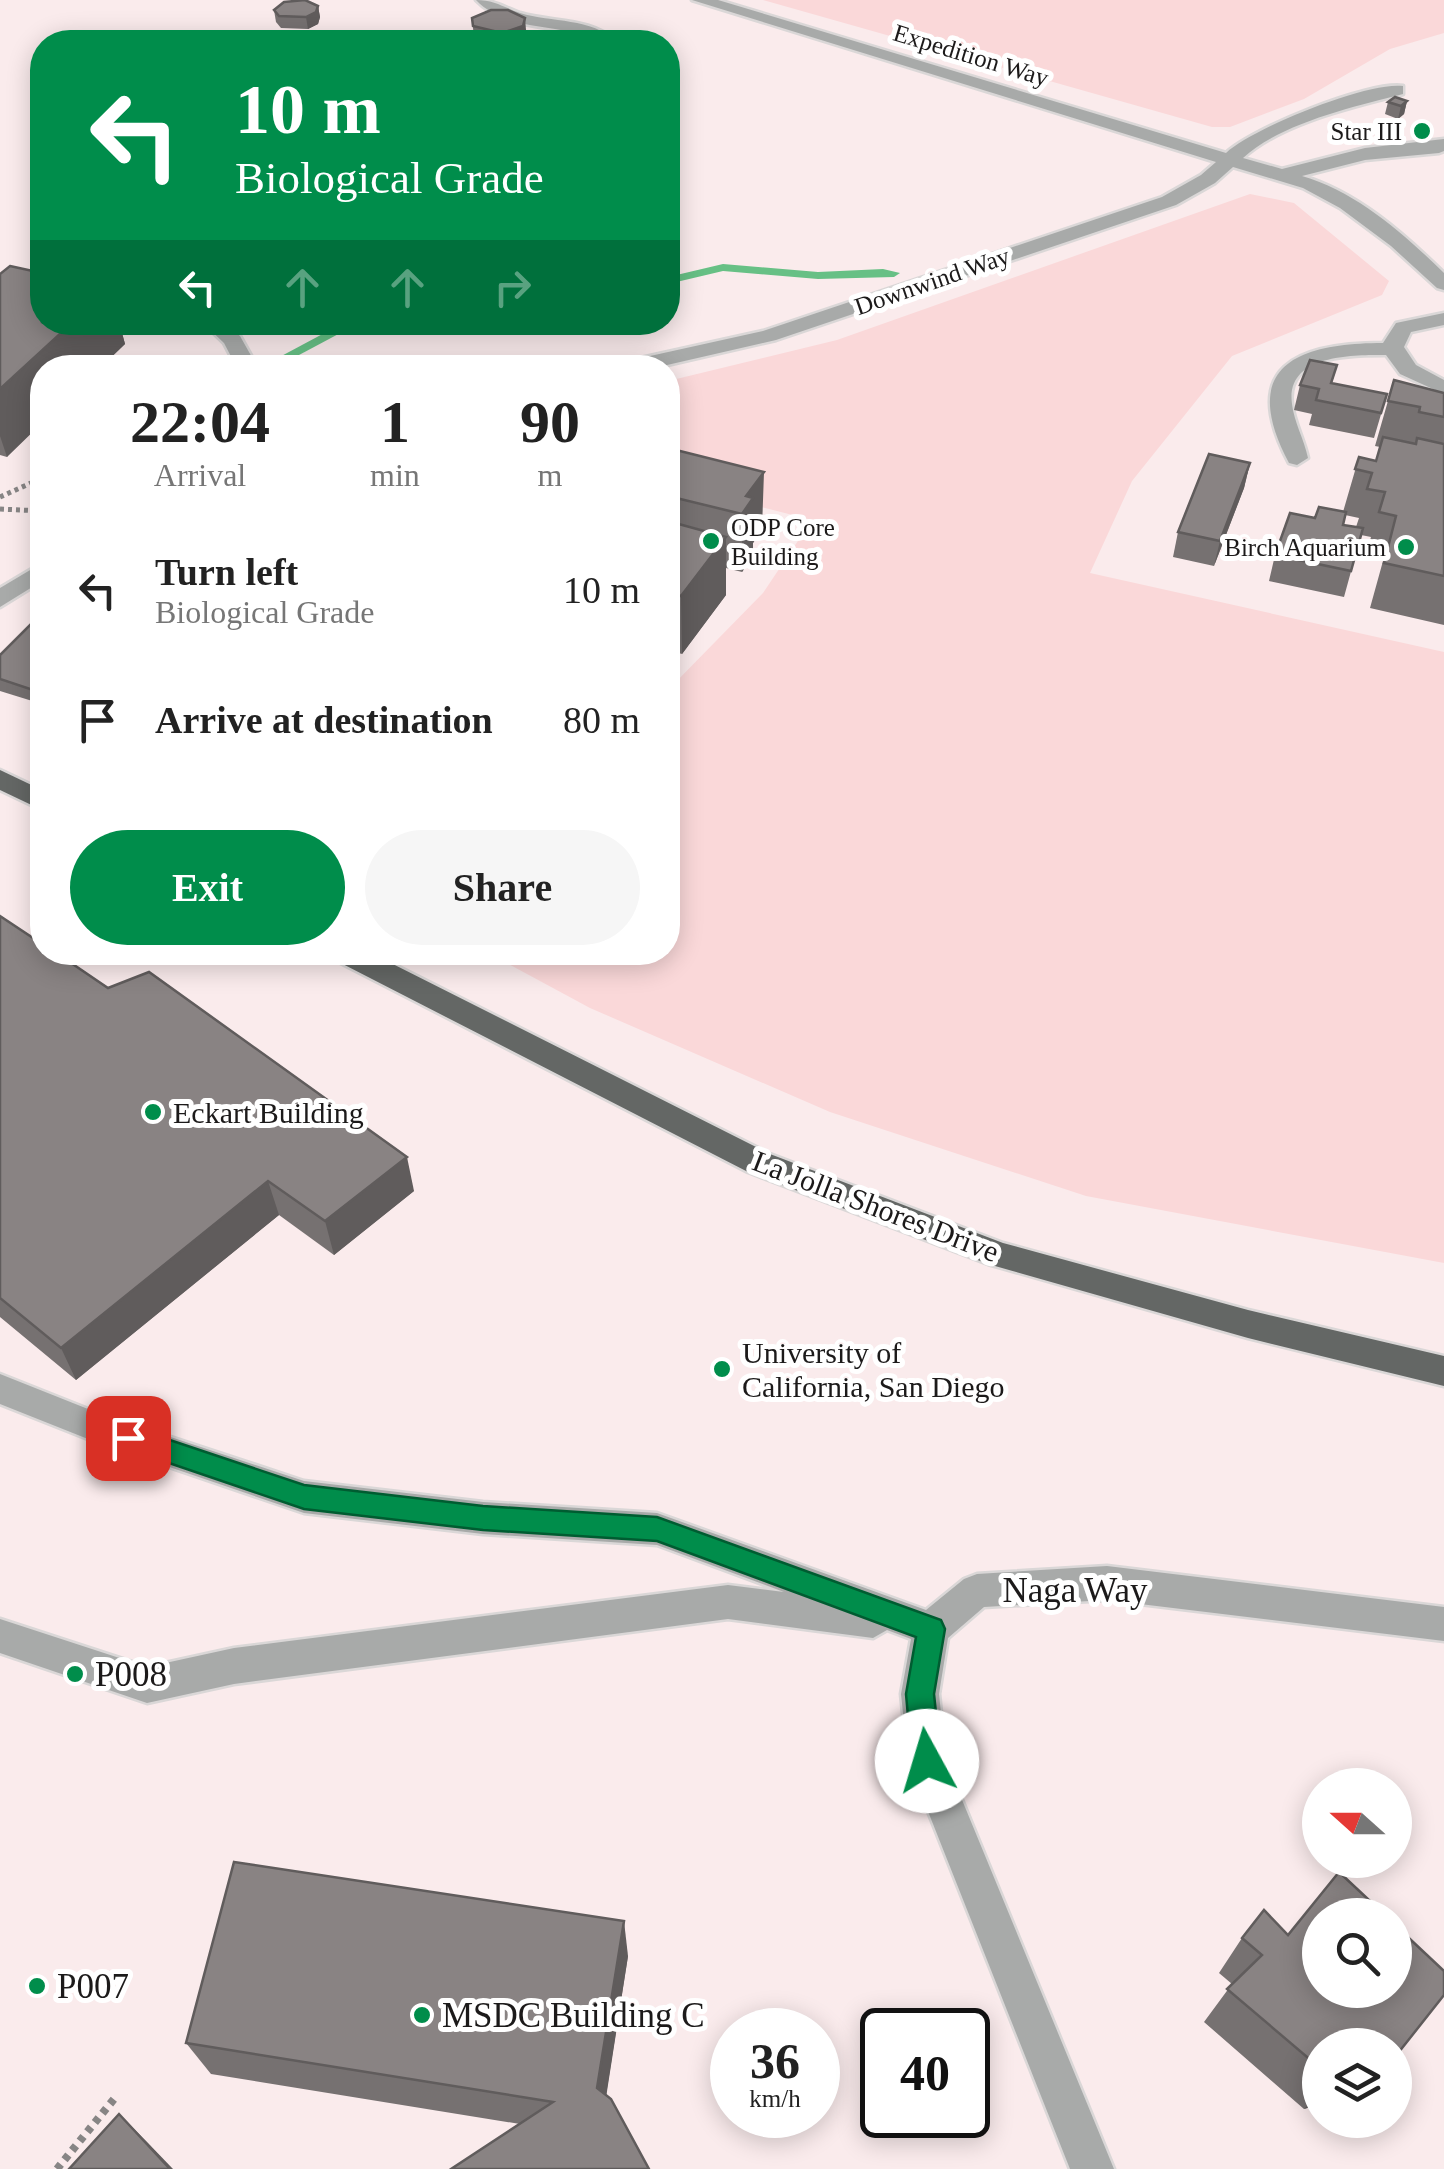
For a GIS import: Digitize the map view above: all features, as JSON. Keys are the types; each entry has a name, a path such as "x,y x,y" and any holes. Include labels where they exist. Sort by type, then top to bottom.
{"main road":[{"path":"0,779 30,795"},
{"name":"La Jolla Shores Drive","path":"368,965 760,1163 999,1255 1248,1324 1444,1371"}],"street":[{"path":"484,0 500,14 573,30"},
{"name":"Expedition Way","path":"700,0 1336,195 1417,257 1444,284"},
{"name":"Downwind Way","path":"680,356 769,336 1169,201 1208,179 1249,142 1329,108 1397,90"},
{"path":"1282,176 1365,154 1440,149"},
{"path":"1444,319 1402,328 1392,349 1396,361 1409,373 1444,388"},
{"path":"1297,458 1280,394 1288,378 1305,361 1334,349 1392,349"},
{"path":"0,599 30,578"},
{"path":"0,1389 93,1426 304,1497 483,1518 657,1529 931,1629"},
{"name":"Naga Way","path":"931,1629 977,1591 1107,1583 1444,1624"},
{"path":"0,1636 147,1684 234,1666 728,1602 931,1629"},
{"path":"931,1629 920,1694 927,1761 1092,2169"}],"path":[{"path":"0,498 30,484"},
{"path":"0,509 30,510"},
{"path":"57,2169 114,2099"}],"shaded area":[{"name":"University of California, San Diego","path":"0,0 1444,0 1444,2169 0,2169"},
{"path":"763,0 1444,0 1444,33 1390,49 1304,99 1230,127 1212,127"},
{"path":"1250,194 1294,203 1389,281 1382,295 1232,356 1132,481 1090,573 1444,652 1444,1263 1086,1196 830,1112 590,1008 510,965 680,965 680,678 763,593 812,520 680,486 680,378 837,340"}],"building":[{"path":"305,0 318,6 316,12 306,17 279,16 274,10 284,2"},
{"path":"491,10 508,10 525,18 523,26 490,30 473,26 472,18"},
{"path":"1395,97 1407,101 1401,106 1388,102"},
{"path":"10,266 30,270 30,335 59,335 37,355 30,355 30,361 0,389 0,274"},
{"path":"1310,360 1337,365 1331,383 1387,394 1381,413 1316,400 1319,389 1300,385"},
{"path":"1394,380 1444,393 1444,417 1419,412 1420,407 1388,401"},
{"path":"1383,437 1416,444 1417,438 1444,444 1444,576 1384,563 1396,516 1379,512 1385,492 1367,489 1372,473 1355,469 1359,457 1376,461"},
{"path":"680,451 764,472 746,496 753,498 742,514 680,499"},
{"path":"1209,454 1250,463 1220,541 1178,532"},
{"path":"1319,507 1346,512 1343,525 1363,528 1351,571 1275,555 1290,513 1315,518"},
{"path":"680,524 726,537 681,596"},
{"path":"30,625 30,689 0,679 0,655"},
{"name":"Eckart Building","path":"0,916 30,936 30,965 74,965 108,988 149,972 407,1157 325,1221 268,1181 61,1348 0,1298"},
{"name":"MSDC Building C","path":"234,1862 624,1921 597,2088 611,2099 649,2169 451,2169 553,2102 186,2043"},
{"path":"1334,1878 1345,1878 1367,1898 1318,1898"},
{"path":"1264,1910 1288,1935 1302,1918 1302,2008 1412,2008 1412,1941 1444,1971 1444,1995 1412,2035 1412,2028 1302,2028 1302,2053 1227,1989 1262,1955 1242,1938"},
{"path":"119,2114 170,2169 69,2169"}],"waterway":[{"path":"680,277 723,268 818,275 894,273"},
{"path":"290,355 329,335"}],"place":[{"name":"Star III","path":"1422,131"},
{"name":"ODP Core Building","path":"711,541"},
{"name":"Birch Aquarium","path":"1406,547"},
{"name":"Eckart Building","path":"153,1112"},
{"name":"University of California, San Diego","path":"722,1369"},
{"name":"P008","path":"75,1674"},
{"name":"P007","path":"37,1986"},
{"name":"MSDC Building C","path":"422,2015"}],"route":[{"path":"128,1438 304,1497 483,1518 657,1529 931,1629 920,1694 927,1761"}]}
